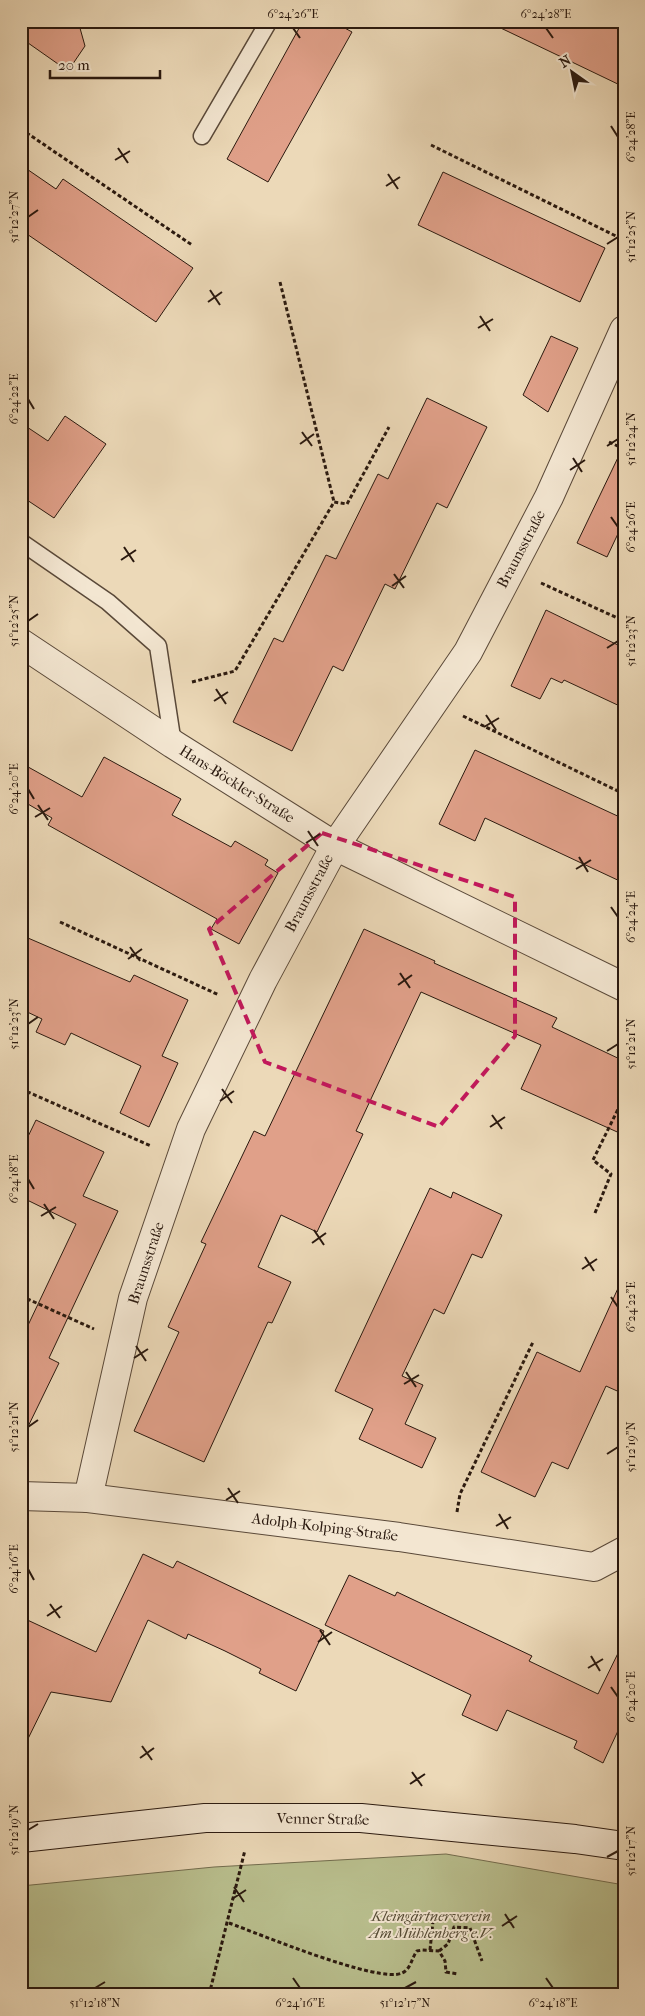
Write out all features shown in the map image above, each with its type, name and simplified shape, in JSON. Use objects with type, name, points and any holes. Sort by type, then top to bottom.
[{"type":"street","name":"Braunsstraße","points":[[88,1498],[133,1298],[191,1129],[249,1009],[335,846],[468,652],[549,497],[624,330]]},
{"type":"street","name":"Hans-Böckler-Straße","points":[[21,643],[173,744],[335,846],[624,987]]},
{"type":"street","name":"Adolph-Kolping-Straße","points":[[21,1496],[88,1498],[452,1545],[594,1567],[624,1552]]},
{"type":"street","name":"Venner Straße","points":[[21,1838],[205,1818],[361,1818],[575,1838],[624,1846]]},
{"type":"lane","points":[[202,136],[269,21]]},
{"type":"lane","points":[[21,542],[108,602],[158,646],[173,744]]},
{"type":"path","points":[[21,129],[192,245]]},
{"type":"path","points":[[431,145],[624,240]]},
{"type":"path","points":[[165,689],[235,671],[334,502],[280,282]]},
{"type":"path","points":[[334,502],[347,504],[389,427]]},
{"type":"path","points":[[511,569],[624,621]]},
{"type":"path","points":[[433,702],[624,794]]},
{"type":"path","points":[[60,922],[249,1009]]},
{"type":"path","points":[[21,1089],[180,1160]]},
{"type":"path","points":[[595,1213],[611,1174],[593,1160],[624,1097]]},
{"type":"path","points":[[21,1296],[123,1343]]},
{"type":"path","points":[[452,1545],[460,1494],[533,1342]]},
{"type":"path","points":[[209,1995],[254,1818]]},
{"type":"path","points":[[430,1950],[433,1921]]},
{"type":"path","points":[[229,1922],[325,1959],[391,1976],[403,1973],[411,1965],[416,1952],[439,1951],[448,1944],[454,1927],[470,1928],[482,1961]]},
{"type":"path","points":[[439,1951],[444,1961],[446,1972],[458,1974]]},
{"type":"highlighted area","points":[[322,833],[515,897],[515,1036],[439,1127],[265,1062],[209,929]]},
{"type":"green space","name":"Kleingärtnerverein Am Mühlenberg e.V.","points":[[446,1854],[624,1885],[624,1995],[21,1995],[21,1886],[214,1867]]},
{"type":"building","points":[[21,21],[78,21],[85,46],[68,71],[21,38]]},
{"type":"building","points":[[303,21],[332,21],[352,32],[268,182],[227,159]]},
{"type":"building","points":[[486,21],[624,21],[624,87],[574,63]]},
{"type":"building","points":[[21,165],[56,189],[63,179],[193,268],[156,322],[21,230]]},
{"type":"building","points":[[443,172],[605,248],[580,302],[418,225]]},
{"type":"building","points":[[551,336],[578,348],[548,412],[523,395]]},
{"type":"building","points":[[427,398],[487,427],[447,508],[437,503],[395,589],[385,584],[343,671],[333,666],[292,751],[233,722],[274,638],[283,642],[326,555],[336,559],[378,474],[388,479]]},
{"type":"building","points":[[65,416],[106,444],[54,518],[21,496],[21,423],[48,441]]},
{"type":"building","points":[[624,445],[624,521],[607,557],[577,543]]},
{"type":"building","points":[[546,610],[624,648],[624,708],[564,680],[562,683],[551,678],[540,699],[511,686]]},
{"type":"building","points":[[475,750],[624,819],[624,883],[485,818],[475,841],[439,824]]},
{"type":"building","points":[[104,757],[181,799],[172,815],[231,847],[235,841],[268,860],[265,865],[278,873],[239,944],[211,929],[217,919],[48,825],[52,818],[21,800],[21,763],[82,797]]},
{"type":"building","points":[[364,929],[435,961],[434,963],[557,1018],[552,1027],[624,1061],[624,1135],[521,1089],[541,1045],[421,992],[356,1131],[363,1134],[317,1232],[281,1215],[258,1267],[291,1282],[272,1323],[268,1322],[204,1462],[134,1431],[179,1332],[168,1327],[206,1244],[201,1242],[254,1131],[265,1136]]},
{"type":"building","points":[[21,935],[130,982],[134,975],[188,1000],[162,1056],[178,1063],[149,1127],[120,1113],[141,1066],[71,1033],[65,1045],[36,1032],[42,1019],[21,1009]]},
{"type":"building","points":[[36,1120],[104,1152],[83,1196],[118,1211],[49,1358],[59,1363],[21,1441],[21,1340],[76,1224],[21,1197],[21,1151]]},
{"type":"building","points":[[430,1188],[451,1198],[453,1192],[502,1215],[482,1258],[472,1254],[444,1314],[434,1309],[402,1376],[423,1385],[405,1424],[436,1438],[422,1468],[359,1439],[373,1409],[335,1391]]},
{"type":"building","points":[[624,1275],[624,1394],[606,1386],[568,1469],[552,1462],[535,1497],[481,1472],[537,1352],[580,1372]]},
{"type":"building","points":[[143,1554],[173,1568],[177,1561],[324,1631],[296,1691],[259,1673],[261,1669],[225,1651],[188,1634],[186,1639],[148,1620],[111,1702],[51,1692],[21,1753],[21,1617],[96,1652]]},
{"type":"building","points":[[349,1575],[395,1596],[397,1592],[532,1656],[529,1661],[598,1694],[624,1641],[624,1718],[603,1763],[574,1748],[577,1741],[507,1710],[497,1731],[462,1715],[471,1695],[325,1625]]}]
